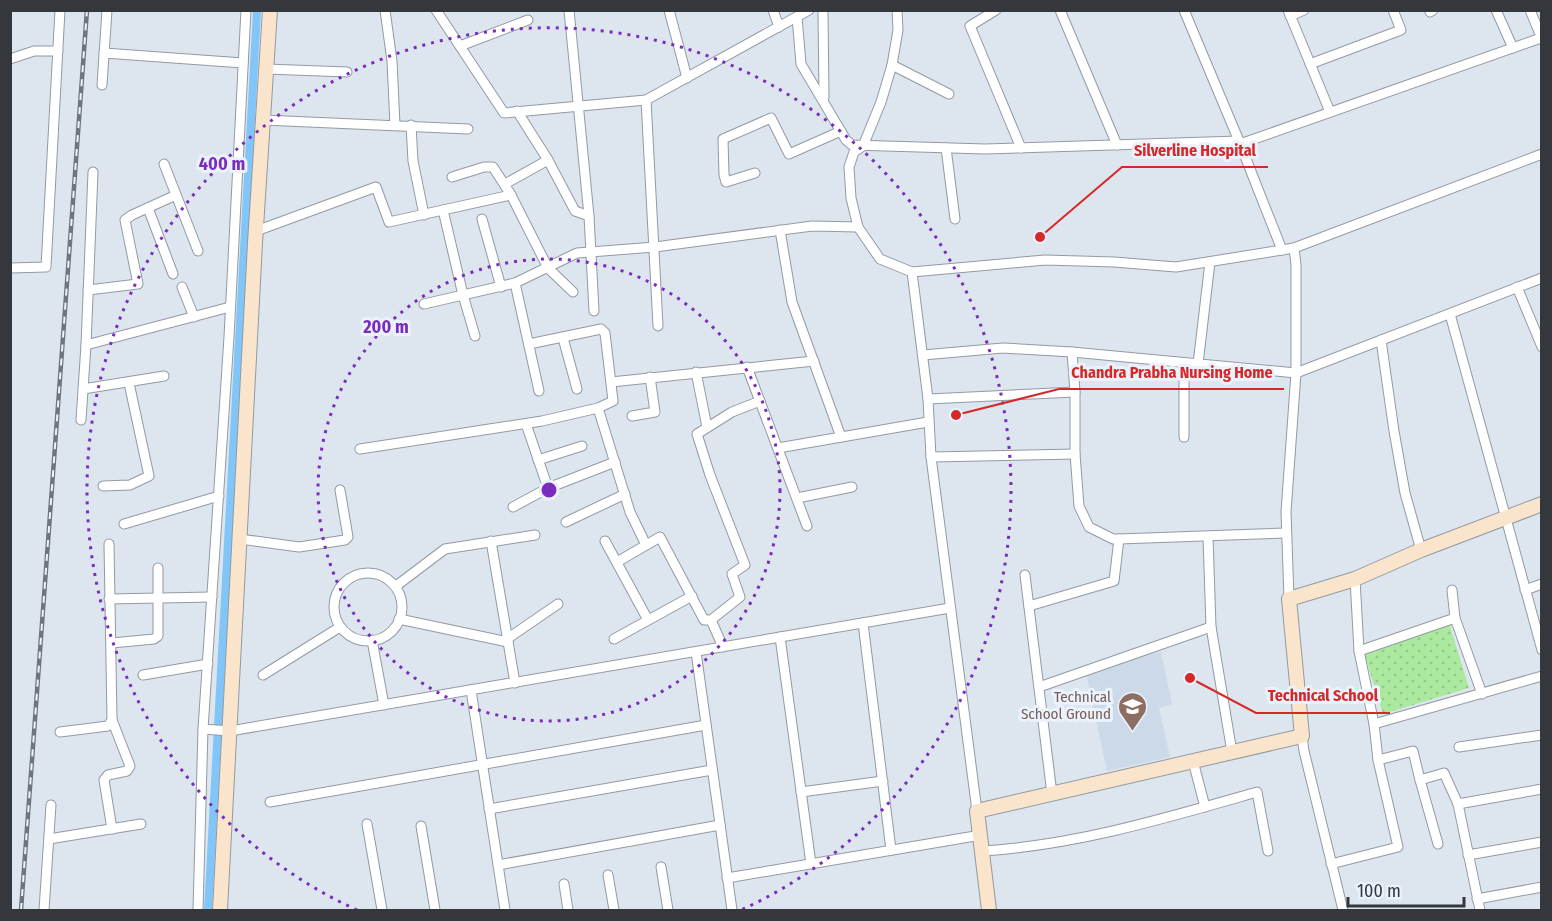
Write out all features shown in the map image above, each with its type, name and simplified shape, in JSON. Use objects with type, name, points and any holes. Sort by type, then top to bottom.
[{"type":"street","points":[[10,268],[46,267],[60,10]]},
{"type":"street","points":[[102,85],[107,10]]},
{"type":"street","points":[[198,910],[208,664],[246,10]]},
{"type":"street","points":[[220,910],[228,731],[270,10]]},
{"type":"street","points":[[385,10],[392,61],[394,126]]},
{"type":"street","points":[[436,10],[504,112],[646,100],[809,10]]},
{"type":"street","points":[[569,10],[589,216],[594,311]]},
{"type":"street","points":[[669,10],[687,78]]},
{"type":"street","points":[[773,10],[779,27]]},
{"type":"street","points":[[823,10],[824,101]]},
{"type":"street","points":[[897,10],[898,30],[892,65],[877,113],[862,146],[854,153],[849,167],[851,198],[858,227],[880,260],[912,272],[1045,260],[1176,267],[1294,248],[1542,154]]},
{"type":"street","points":[[996,10],[970,26],[1021,148]]},
{"type":"street","points":[[1060,10],[1117,145]]},
{"type":"street","points":[[1184,10],[1240,142],[1282,250]]},
{"type":"street","points":[[1304,10],[1289,13],[1330,112]]},
{"type":"street","points":[[1310,64],[1401,30],[1393,10]]},
{"type":"street","points":[[1496,10],[1513,48]]},
{"type":"street","points":[[798,17],[801,64],[849,143],[862,146],[1021,148],[1240,142],[1541,38],[1530,10]]},
{"type":"street","points":[[460,46],[528,20]]},
{"type":"street","points":[[10,59],[34,51],[58,51]]},
{"type":"street","points":[[104,52],[243,63]]},
{"type":"street","points":[[892,65],[949,94]]},
{"type":"street","points":[[266,69],[347,72]]},
{"type":"street","points":[[646,100],[658,326]]},
{"type":"street","points":[[517,111],[548,160],[575,210],[589,216]]},
{"type":"street","points":[[755,173],[726,182],[723,139],[771,118],[789,154],[841,131]]},
{"type":"street","points":[[263,120],[468,129]]},
{"type":"street","points":[[411,125],[413,161],[424,215]]},
{"type":"street","points":[[946,148],[956,219]]},
{"type":"street","points":[[505,184],[548,160]]},
{"type":"street","points":[[164,164],[198,251]]},
{"type":"street","points":[[452,177],[484,166],[493,167],[511,195],[548,268],[573,292]]},
{"type":"street","points":[[81,420],[93,172]]},
{"type":"street","points":[[256,231],[376,187],[389,222],[511,195]]},
{"type":"street","points":[[88,290],[138,284],[125,220],[176,195]]},
{"type":"street","points":[[148,208],[172,274]]},
{"type":"street","points":[[443,210],[475,336]]},
{"type":"street","points":[[482,219],[501,286]]},
{"type":"street","points":[[424,304],[515,284],[577,253],[655,247],[812,226],[858,227]]},
{"type":"street","points":[[780,231],[792,302],[841,437]]},
{"type":"street","points":[[1294,248],[1296,374],[1286,512],[1289,599],[1304,751],[1343,910]]},
{"type":"street","points":[[1198,364],[1210,262]]},
{"type":"street","points":[[912,272],[928,399],[931,457],[989,910]]},
{"type":"street","points":[[923,355],[1003,348],[1072,352],[1296,374],[1542,278]]},
{"type":"street","points":[[515,284],[539,391]]},
{"type":"street","points":[[182,287],[194,317]]},
{"type":"street","points":[[1517,287],[1542,346]]},
{"type":"street","points":[[86,346],[230,307]]},
{"type":"street","points":[[1450,314],[1542,650]]},
{"type":"street","points":[[360,449],[526,424],[598,408],[613,401],[602,329],[529,344]]},
{"type":"street","points":[[563,338],[577,389]]},
{"type":"street","points":[[1382,340],[1405,493],[1421,550]]},
{"type":"street","points":[[1072,352],[1079,506],[1089,527],[1119,539],[1286,533]]},
{"type":"street","points":[[611,381],[813,361]]},
{"type":"street","points":[[1184,363],[1184,436]]},
{"type":"street","points":[[747,367],[807,526]]},
{"type":"street","points":[[696,372],[707,427]]},
{"type":"street","points":[[83,389],[164,376]]},
{"type":"street","points":[[632,416],[655,412],[650,376]]},
{"type":"street","points":[[103,486],[130,485],[149,476],[129,383]]},
{"type":"street","points":[[928,399],[1075,392]]},
{"type":"street","points":[[617,562],[660,537],[704,620],[711,620],[740,597],[732,574],[745,565],[697,434],[732,411],[760,401]]},
{"type":"street","points":[[598,408],[630,512],[646,545]]},
{"type":"street","points":[[778,448],[928,422]]},
{"type":"street","points":[[526,424],[548,488]]},
{"type":"street","points":[[538,460],[582,446]]},
{"type":"street","points":[[931,457],[1075,454]]},
{"type":"street","points":[[513,507],[548,488],[615,462]]},
{"type":"street","points":[[797,498],[852,487]]},
{"type":"street","points":[[240,539],[299,547],[345,540],[348,537],[340,490]]},
{"type":"street","points":[[566,522],[624,494]]},
{"type":"street","points":[[124,524],[219,496]]},
{"type":"street","points":[[1289,599],[1355,579],[1421,550],[1542,504]]},
{"type":"street","points":[[396,586],[445,549],[535,535]]},
{"type":"street","points":[[1208,537],[1210,627],[1232,752]]},
{"type":"street","points":[[1029,606],[1114,581],[1119,539]]},
{"type":"street","points":[[490,541],[515,683]]},
{"type":"street","points":[[605,541],[648,620]]},
{"type":"street","points":[[109,544],[112,720],[130,766],[127,771],[108,775],[104,780],[112,828]]},
{"type":"street","points":[[112,643],[154,639],[158,636],[158,568]]},
{"type":"street","points":[[360,573],[373,573],[385,577],[396,586],[402,600],[402,612],[397,624],[388,634],[363,641],[352,637],[340,627],[335,617],[334,602],[340,588],[348,579],[360,573]]},
{"type":"street","points":[[1025,574],[1052,794]]},
{"type":"street","points":[[1331,864],[1398,847],[1378,760],[1374,724],[1359,651],[1355,579]]},
{"type":"street","points":[[1525,590],[1542,584]]},
{"type":"street","points":[[1452,590],[1455,618],[1482,694]]},
{"type":"street","points":[[614,639],[692,596]]},
{"type":"street","points":[[109,599],[212,597]]},
{"type":"street","points":[[399,619],[508,640],[558,604]]},
{"type":"street","points":[[206,730],[228,731],[950,608]]},
{"type":"street","points":[[1359,651],[1455,618]]},
{"type":"street","points":[[711,620],[723,647]]},
{"type":"street","points":[[863,623],[891,850]]},
{"type":"street","points":[[263,675],[340,627]]},
{"type":"street","points":[[1039,687],[1210,627]]},
{"type":"street","points":[[780,637],[811,864]]},
{"type":"street","points":[[372,640],[384,705]]},
{"type":"street","points":[[696,652],[732,910]]},
{"type":"street","points":[[143,675],[208,664]]},
{"type":"street","points":[[1374,724],[1542,676]]},
{"type":"street","points":[[471,690],[505,910]]},
{"type":"street","points":[[60,732],[108,726],[112,720]]},
{"type":"street","points":[[270,802],[706,725]]},
{"type":"street","points":[[1460,747],[1542,735]]},
{"type":"street","points":[[977,811],[1302,736]]},
{"type":"street","points":[[1378,760],[1413,751],[1438,844]]},
{"type":"street","points":[[1193,761],[1205,807]]},
{"type":"street","points":[[489,809],[712,770]]},
{"type":"street","points":[[1420,780],[1444,773],[1458,804],[1480,910]]},
{"type":"street","points":[[801,792],[883,781]]},
{"type":"street","points":[[1458,804],[1542,789]]},
{"type":"street","points":[[982,851],[1023,848],[1080,839],[1257,792],[1268,852]]},
{"type":"street","points":[[44,910],[51,805]]},
{"type":"street","points":[[49,839],[141,824]]},
{"type":"street","points":[[367,824],[382,910]]},
{"type":"street","points":[[498,864],[720,825]]},
{"type":"street","points":[[421,826],[435,910]]},
{"type":"street","points":[[727,878],[981,835]]},
{"type":"street","points":[[1468,855],[1542,842]]},
{"type":"street","points":[[661,867],[668,910]]},
{"type":"street","points":[[608,875],[614,910]]},
{"type":"street","points":[[564,884],[568,910]]},
{"type":"street","points":[[1477,899],[1542,887]]},
{"type":"shaded area","name":"Technical School Ground","points":[[1161,652],[1172,704],[1159,708],[1170,757],[1107,771],[1085,668]]},
{"type":"green space","points":[[1449,623],[1469,688],[1383,714],[1363,650]]},
{"type":"waterway","points":[[208,910],[257,10]]},
{"type":"railway","points":[[21,910],[87,10]]},
{"type":"place","name":"Silverline Hospital","points":[[1040,237]]},
{"type":"place","name":"Chandra Prabha Nursing Home","points":[[956,415]]},
{"type":"place","name":"Technical School","points":[[1190,678]]},
{"type":"place","name":"Technical School Ground","points":[[1132,732]]}]
